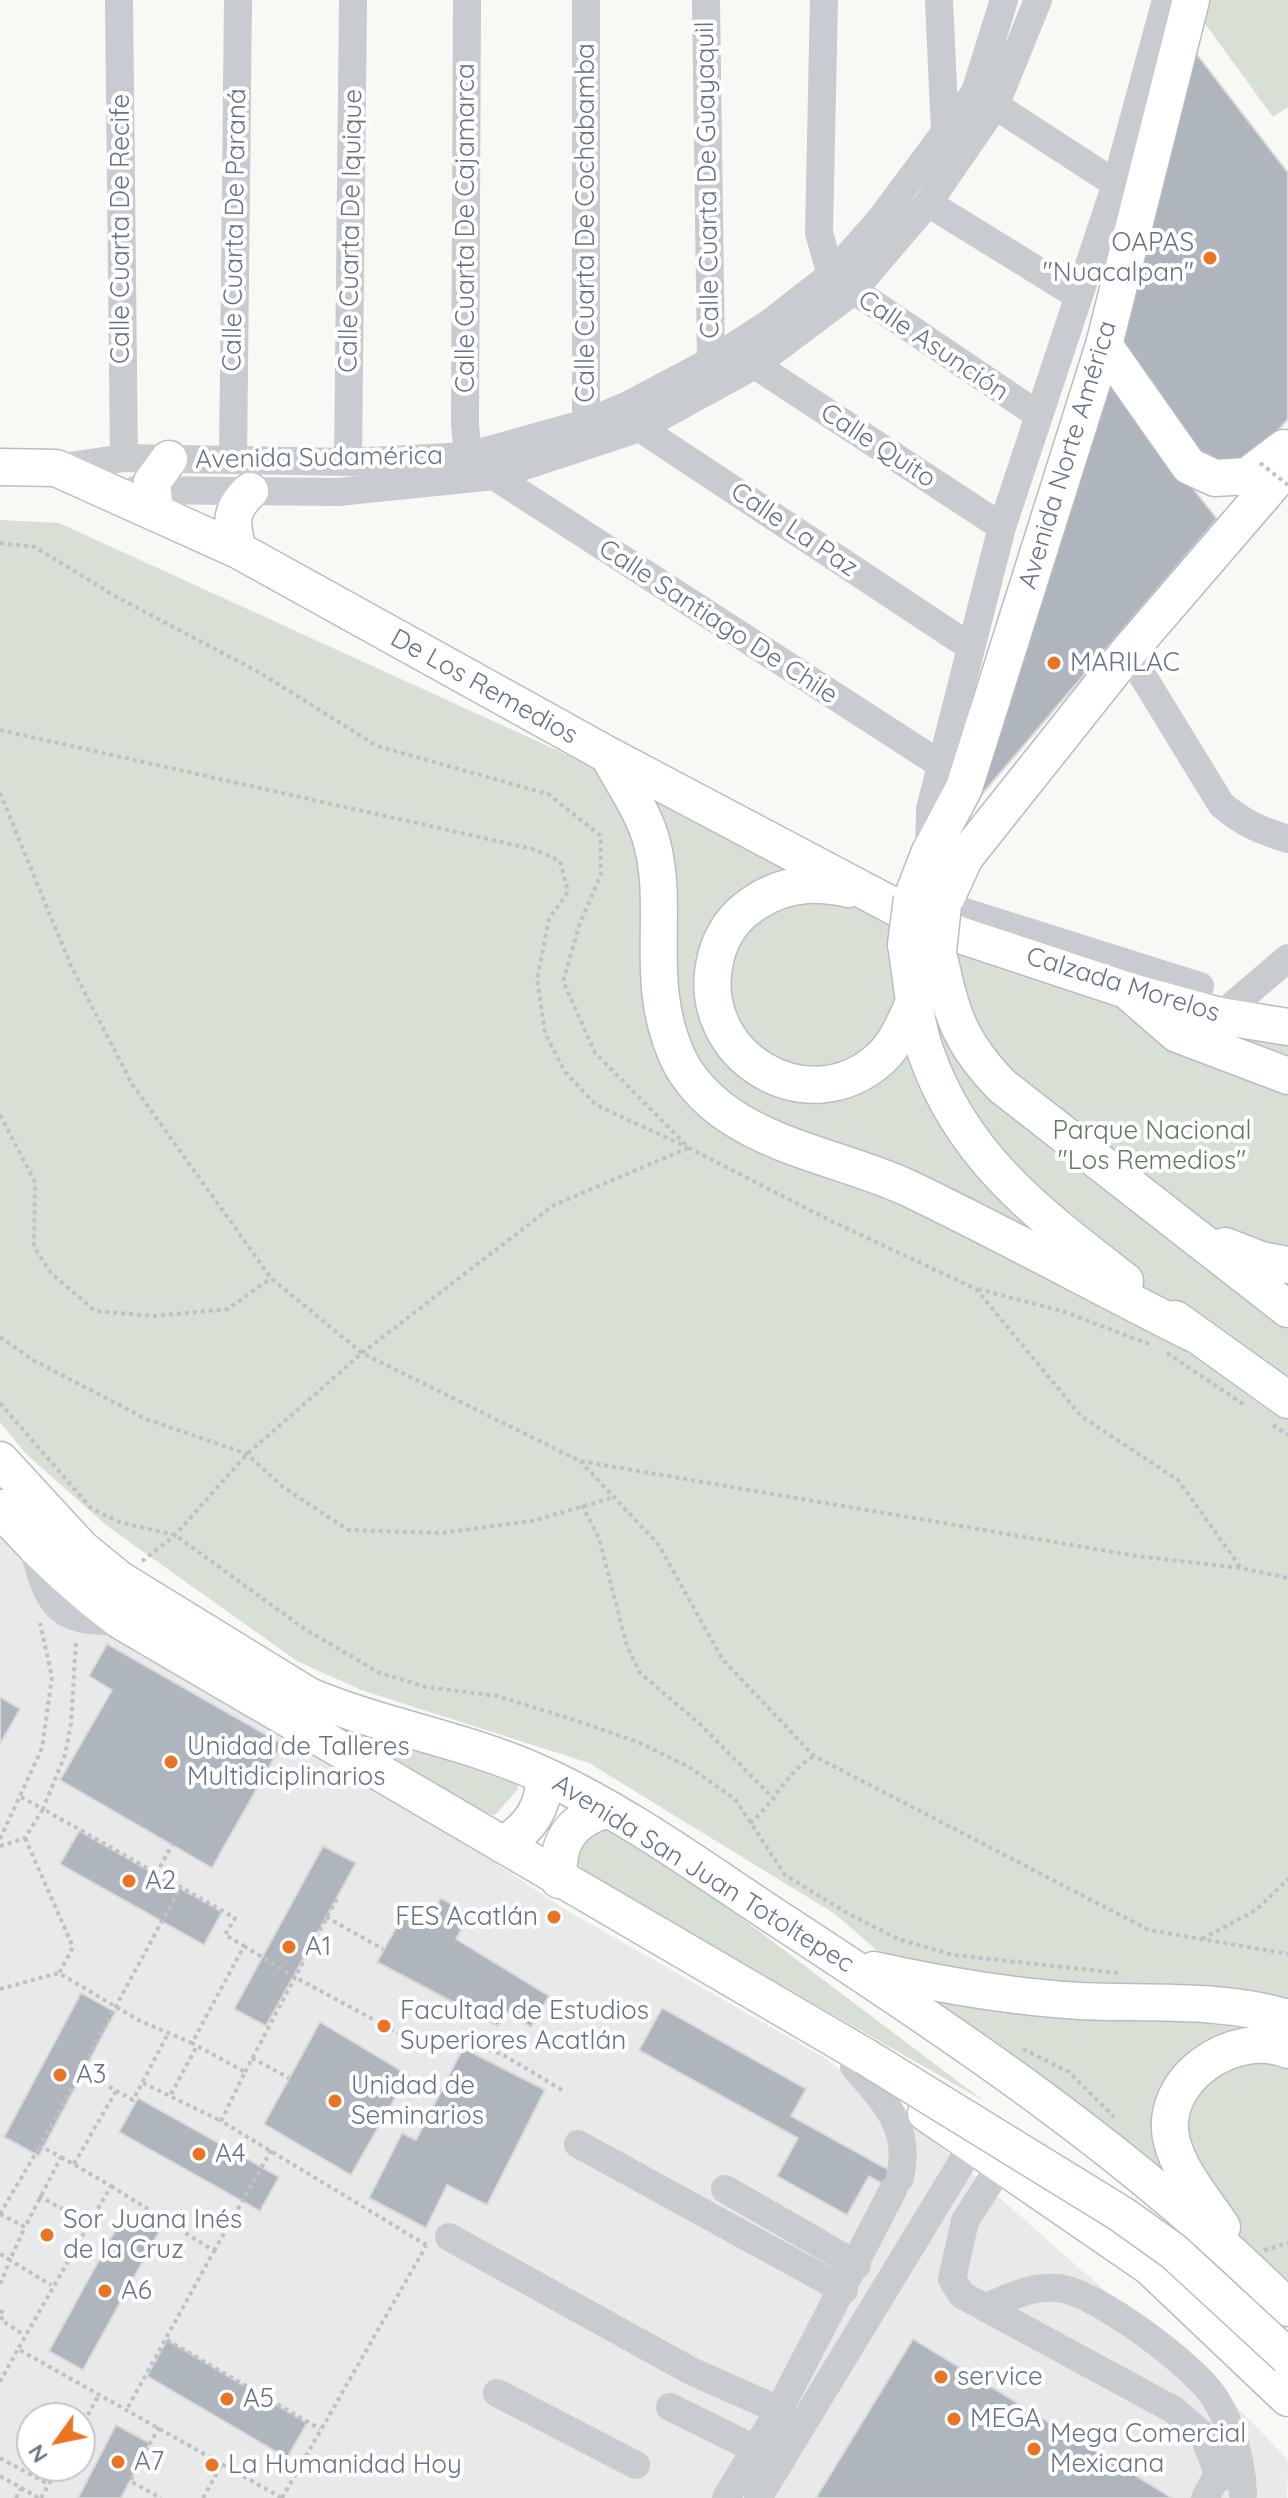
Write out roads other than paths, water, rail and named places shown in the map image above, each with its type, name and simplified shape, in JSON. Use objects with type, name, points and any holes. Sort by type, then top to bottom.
[{"type":"main road","name":"Avenida Norte América","points":[[932,927],[929,854],[964,788],[1104,345],[1191,0]]},
{"type":"main road","points":[[1104,345],[1189,466],[1215,478],[1247,476],[1279,458]]},
{"type":"main road","points":[[868,893],[829,885],[795,884],[763,895],[736,917],[718,946],[711,979],[715,1013],[731,1043],[755,1067],[786,1081],[820,1085],[853,1076],[881,1058],[901,1030],[915,1000],[932,927],[965,857],[1279,458]]},
{"type":"main road","points":[[153,501],[156,475],[169,459]]},
{"type":"main road","name":"De Los Remedios","points":[[0,467],[116,474],[153,501],[238,550],[608,755],[932,927]]},
{"type":"main road","points":[[238,550],[231,516],[236,505],[250,491]]},
{"type":"main road","points":[[608,755],[650,836],[656,869],[657,986],[663,1023],[678,1060],[701,1091],[729,1115],[776,1140],[906,1187],[1194,1334]]},
{"type":"main road","points":[[932,927],[958,1028],[976,1059],[1002,1086],[1288,1309]]},
{"type":"main road","name":"Calzada Morelos","points":[[932,927],[1129,991],[1220,1016],[1288,1027]]},
{"type":"main road","points":[[1129,991],[1177,1034],[1288,1076]]},
{"type":"main road","points":[[915,1000],[925,1051],[945,1097],[968,1136],[998,1175],[1030,1208],[1194,1334],[1275,1408]]},
{"type":"main road","points":[[1190,1231],[1261,1260],[1288,1265]]},
{"type":"main road","name":"Avenida San Juan Totoltepec","points":[[0,1460],[81,1548],[119,1579],[309,1696],[342,1710],[465,1744],[545,1776],[606,1810],[919,2009],[1178,2205],[1288,2308]]},
{"type":"main road","points":[[0,1508],[33,1547],[76,1588],[121,1621],[807,2023],[1150,2267],[1288,2398]]},
{"type":"main road","points":[[503,1845],[522,1834],[535,1817],[543,1798],[545,1776]]},
{"type":"main road","points":[[559,1880],[557,1861],[567,1835],[588,1815],[606,1810]]},
{"type":"main road","points":[[849,1964],[1009,1996],[1231,2006],[1288,2018]]},
{"type":"main road","points":[[849,1964],[908,2024],[1166,2218],[1179,2245],[1174,2260],[1164,2266],[1150,2267]]},
{"type":"main road","points":[[1254,2275],[1185,2172],[1172,2141],[1171,2111],[1194,2074],[1224,2051],[1274,2044],[1288,2050]]},
{"type":"main road","points":[[860,2062],[1134,2224],[1173,2251],[1288,2357]]},
{"type":"street","name":"Calle Cuarta De Recife","points":[[116,474],[119,0]]},
{"type":"street","name":"Calle Cuarta De Paraná","points":[[233,460],[238,0]]},
{"type":"street","name":"Calle Cuarta De Iquique","points":[[348,462],[353,0]]},
{"type":"street","name":"Calle Cuarta De Cajamarca","points":[[467,0],[465,424],[468,456]]},
{"type":"street","name":"Calle Cuarta De Cochabamba","points":[[586,0],[591,434]]},
{"type":"street","name":"Calle Cuarta De Guayaquil","points":[[706,0],[711,361]]},
{"type":"street","points":[[824,0],[819,233],[842,284]]},
{"type":"street","points":[[939,0],[956,141]]},
{"type":"street","name":"Avenida Sudamérica","points":[[985,99],[1004,0]]},
{"type":"street","name":"Avenida Sudamérica","points":[[633,417],[771,322],[842,284],[879,221],[956,141],[985,99],[1038,0]]},
{"type":"street","name":"Avenida Norte América","points":[[929,854],[930,809],[943,766],[969,646],[1002,527],[1037,414],[1116,184],[1166,0]]},
{"type":"street","points":[[985,99],[1116,184]]},
{"type":"street","name":"Avenida Sudamérica","points":[[153,501],[250,491],[338,492],[494,476],[755,365],[928,203],[956,141]]},
{"type":"street","points":[[928,203],[1077,295]]},
{"type":"street","name":"Calle Asunción","points":[[842,284],[1037,414]]},
{"type":"street","name":"Calle Quito","points":[[755,365],[1002,527]]},
{"type":"street","name":"Calle La Paz","points":[[633,417],[969,646]]},
{"type":"street","name":"Avenida Sudamérica","points":[[116,474],[169,459],[348,462],[468,456],[591,434]]},
{"type":"street","name":"Calle Santiago De Chile","points":[[494,476],[943,766]]},
{"type":"street","points":[[1128,652],[1221,804],[1256,829],[1288,839]]},
{"type":"street","points":[[932,927],[1200,986]]},
{"type":"street","points":[[1220,1016],[1288,958]]},
{"type":"street","points":[[33,1547],[47,1590],[56,1605],[85,1622],[121,1621]]},
{"type":"street","points":[[726,2498],[779,2410],[897,2183],[905,2154],[899,2131],[860,2062]]},
{"type":"street","points":[[578,2144],[850,2277]]},
{"type":"street","points":[[988,2154],[965,2221],[952,2279],[962,2295],[1174,2410],[1204,2436],[1227,2487]]},
{"type":"street","points":[[758,2498],[988,2154]]},
{"type":"street","points":[[725,2189],[850,2277]]},
{"type":"street","points":[[437,2242],[545,2294],[691,2371],[779,2410]]},
{"type":"street","points":[[987,2307],[1022,2292],[1058,2288],[1094,2299],[1184,2364],[1215,2397],[1234,2434],[1227,2487]]},
{"type":"street","points":[[497,2393],[636,2465]]},
{"type":"street","points":[[670,2407],[755,2449]]},
{"type":"place","name":"OAPAS \"Nuacalpan\"","points":[[1210,258]]},
{"type":"place","name":"MARILAC","points":[[1054,663]]},
{"type":"place","name":"Unidad de Talleres Multidiciplinarios","points":[[171,1762]]},
{"type":"place","name":"A2","points":[[129,1881]]},
{"type":"place","name":"FES Acatlán","points":[[554,1917]]},
{"type":"place","name":"A1","points":[[289,1947]]},
{"type":"place","name":"Facultad de Estudios Superiores Acatlán","points":[[384,2026]]},
{"type":"place","name":"A3","points":[[60,2075]]},
{"type":"place","name":"Unidad de Seminarios","points":[[335,2101]]},
{"type":"place","name":"A4","points":[[199,2154]]},
{"type":"place","name":"Sor Juana Inés de la Cruz","points":[[47,2235]]},
{"type":"place","name":"A6","points":[[105,2291]]},
{"type":"place","name":"service","points":[[941,2377]]},
{"type":"place","name":"A5","points":[[227,2399]]},
{"type":"place","name":"MEGA","points":[[954,2419]]},
{"type":"place","name":"Mega Comercial Mexicana","points":[[1034,2449]]},
{"type":"place","name":"A7","points":[[118,2462]]},
{"type":"place","name":"La Humanidad Hoy","points":[[212,2465]]},
{"type":"park label","name":"Parque Nacional \"Los Remedios\"","points":[[1152,1146]]}]
